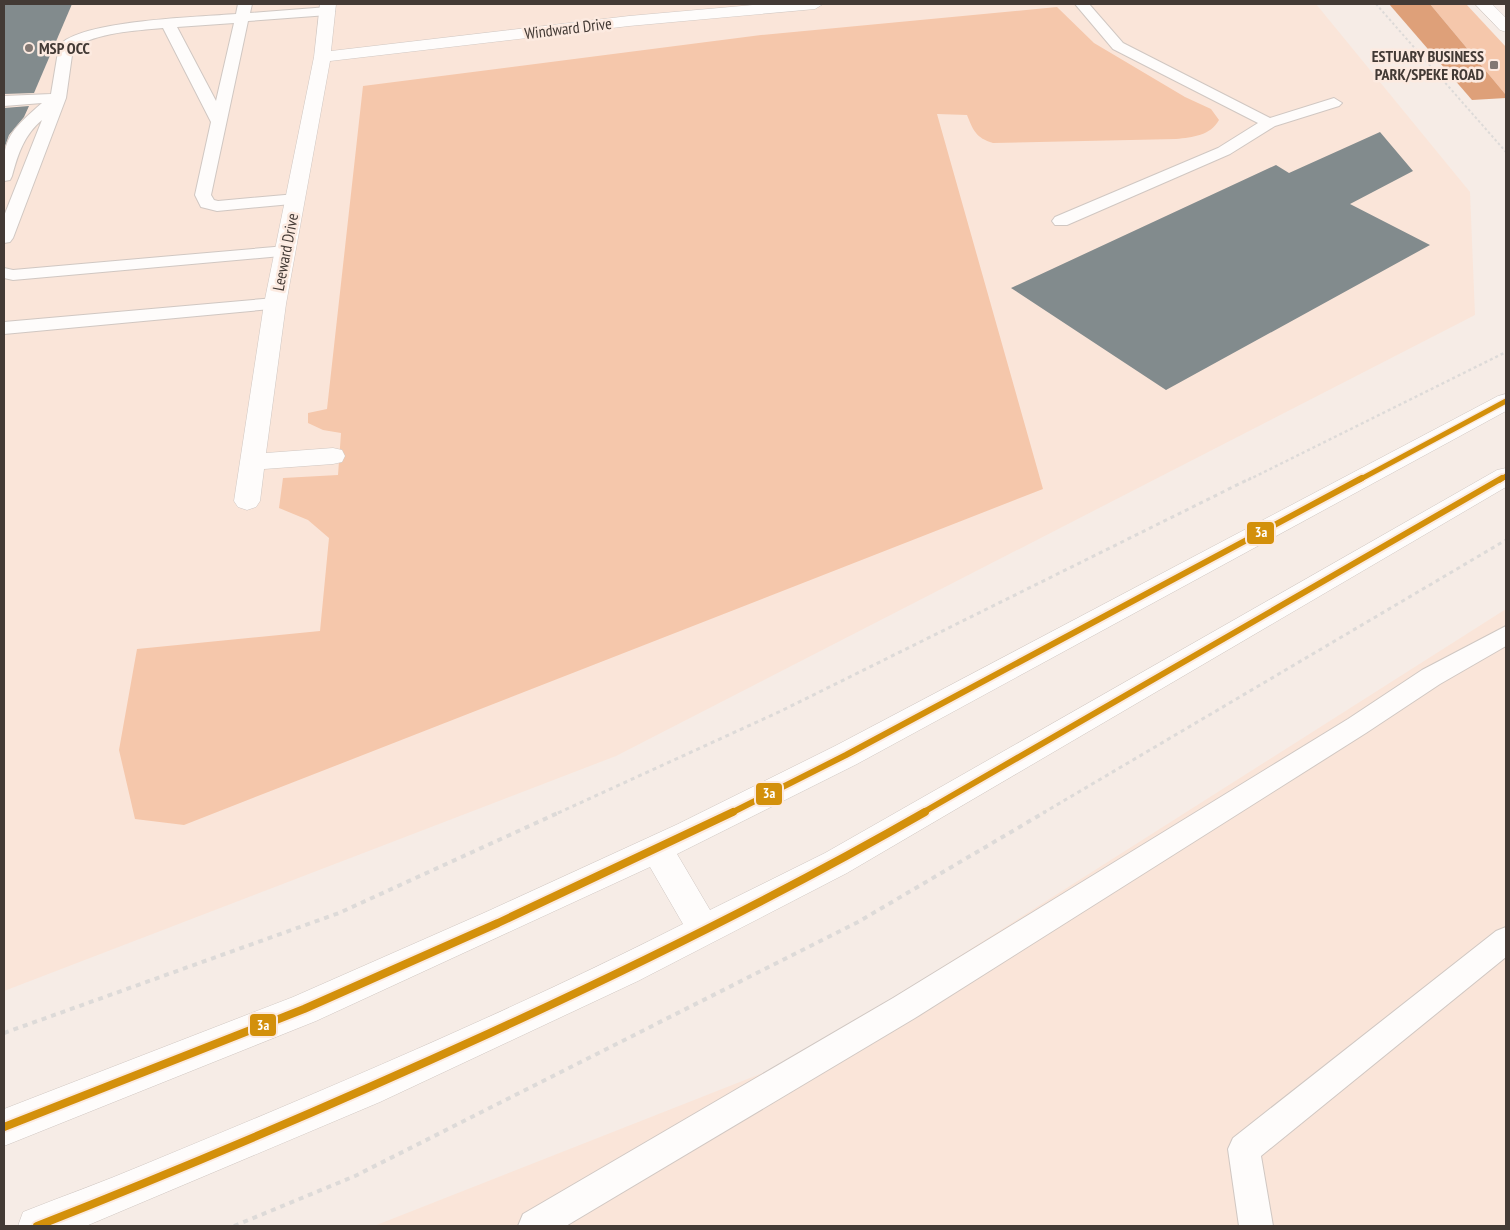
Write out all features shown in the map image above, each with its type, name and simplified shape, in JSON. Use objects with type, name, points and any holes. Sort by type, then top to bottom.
[{"type":"main road","name":"Windward Drive","points":[[322,57],[628,21],[815,4]]},
{"type":"main road","points":[[1483,4],[1506,27]]},
{"type":"main road","name":"Leeward Drive","points":[[246,501],[276,304],[322,57],[328,7]]},
{"type":"main road","points":[[4,1126],[304,1009],[498,923],[657,849],[846,755],[1506,401]]},
{"type":"main road","points":[[252,462],[333,456]]},
{"type":"main road","points":[[37,1226],[144,1184],[367,1089],[626,970],[836,863],[1506,476]]},
{"type":"main road","points":[[657,849],[704,930]]},
{"type":"lane","points":[[1082,4],[1118,46],[1268,123]]},
{"type":"lane","points":[[186,22],[193,6]]},
{"type":"lane","points":[[4,238],[58,98],[66,46],[79,38],[104,31],[186,22],[243,11],[328,7]]},
{"type":"lane","points":[[243,11],[203,195],[207,203],[217,206],[296,199]]},
{"type":"lane","points":[[168,24],[219,122]]},
{"type":"lane","points":[[4,102],[58,98]]},
{"type":"lane","points":[[4,176],[12,148],[25,126],[58,98]]},
{"type":"lane","points":[[1061,221],[1224,151],[1268,123],[1334,103]]},
{"type":"lane","points":[[4,273],[12,275],[286,251]]},
{"type":"lane","points":[[4,328],[276,304]]},
{"type":"lane","points":[[535,1226],[913,1003],[1357,726],[1431,677],[1506,635]]},
{"type":"lane","points":[[1256,1226],[1244,1149],[1506,940]]},
{"type":"path","points":[[1376,4],[1506,152]]},
{"type":"path","points":[[4,1033],[348,909],[781,711],[1506,352]]},
{"type":"path","points":[[234,1226],[355,1176],[858,922],[1506,540]]},
{"type":"shaded area","points":[[4,4],[1316,4],[1470,192],[1475,315],[616,756],[4,991]]},
{"type":"shaded area","points":[[1389,4],[1430,4],[1506,95],[1506,98],[1472,100]]},
{"type":"shaded area","points":[[1430,4],[1466,4],[1506,47],[1506,95]]},
{"type":"shaded area","points":[[1057,7],[1094,43],[1185,97],[1211,109],[1219,120],[1206,133],[1176,139],[993,143],[983,139],[976,133],[967,115],[937,114],[1043,489],[184,825],[135,819],[119,750],[137,649],[320,631],[329,538],[308,520],[279,508],[283,478],[338,475],[341,433],[323,430],[308,423],[308,413],[327,409],[363,86],[761,35]]},
{"type":"shaded area","points":[[1506,609],[1506,1226],[374,1226],[796,1060]]},
{"type":"building","name":"MSP OCC","points":[[4,4],[72,4],[34,93],[4,94]]},
{"type":"building","points":[[29,106],[24,117],[9,135],[4,149],[4,108]]},
{"type":"building","points":[[1380,132],[1413,171],[1350,204],[1430,245],[1166,390],[1011,288],[1276,165],[1289,173]]},
{"type":"transit line","name":"3a","points":[[4,1127],[304,1009],[498,923],[689,834],[846,755],[1506,401]]},
{"type":"transit line","name":"3a","points":[[37,1226],[144,1184],[367,1089],[626,970],[836,863],[1506,476]]},
{"type":"place","name":"MSP OCC","points":[[29,48]]},
{"type":"place","name":"ESTUARY BUSINESS PARK/SPEKE ROAD","points":[[1494,65]]}]
